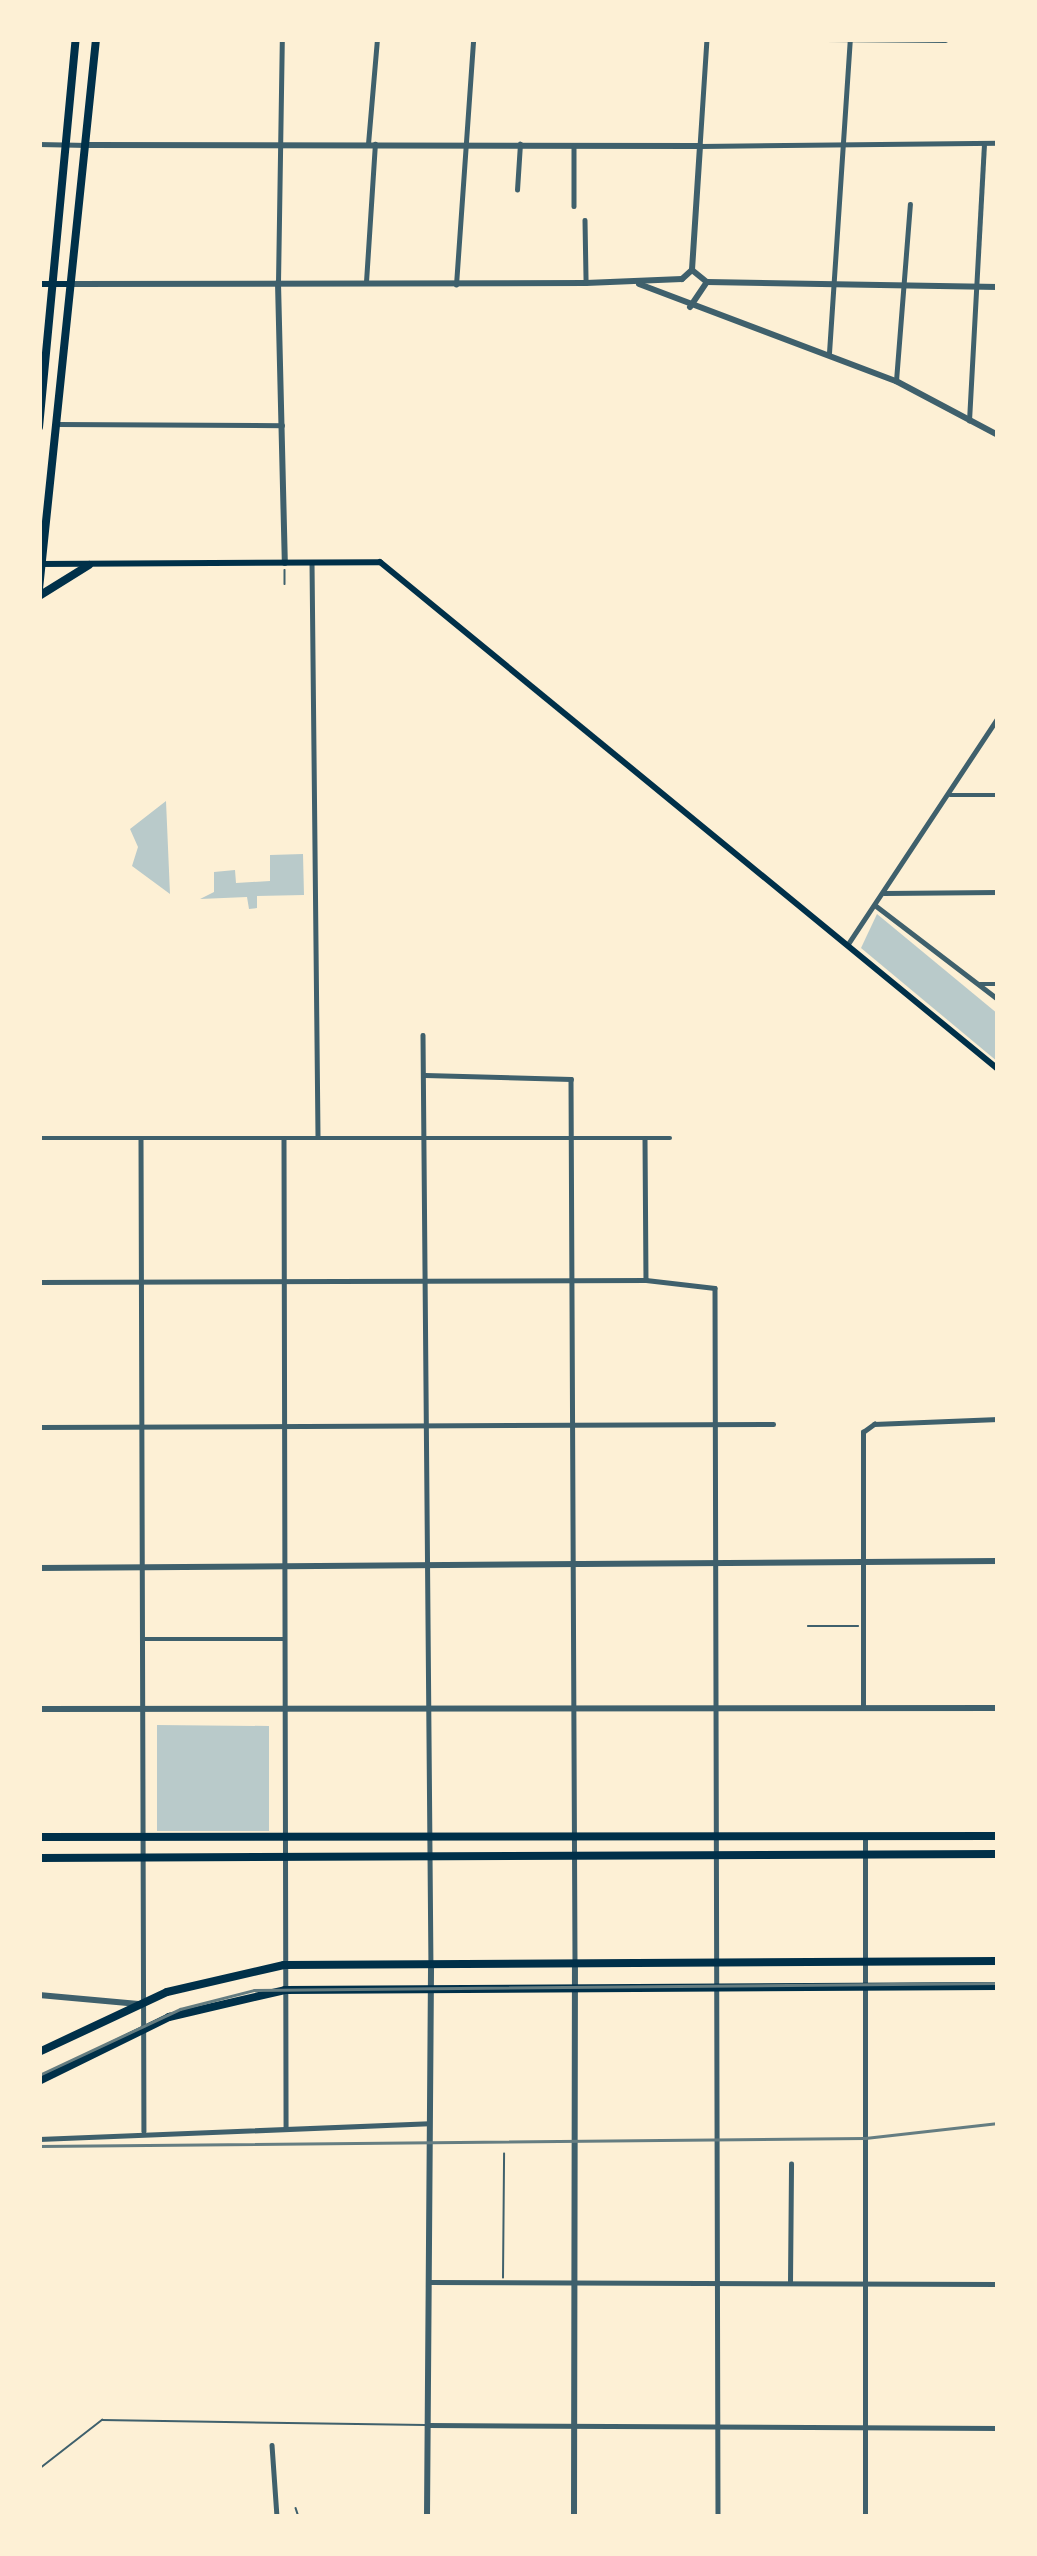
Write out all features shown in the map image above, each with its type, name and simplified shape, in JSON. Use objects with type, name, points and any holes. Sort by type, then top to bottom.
[{"type":"main road","points":[[39,427],[76,39]]},
{"type":"main road","points":[[39,592],[96,39]]},
{"type":"main road","points":[[39,284],[72,284]]},
{"type":"main road","points":[[41,564],[311,562],[388,567],[998,1069]]},
{"type":"main road","points":[[39,592],[89,565]]},
{"type":"main road","points":[[39,1837],[998,1836]]},
{"type":"main road","points":[[39,1858],[998,1854]]},
{"type":"main road","points":[[39,2052],[139,2004],[205,1979],[284,1965],[998,1961]]},
{"type":"main road","points":[[39,2081],[140,2030],[216,2002],[285,1990],[998,1986]]},
{"type":"street","points":[[282,39],[277,145],[285,562]]},
{"type":"street","points":[[366,282],[377,39]]},
{"type":"street","points":[[456,285],[473,39]]},
{"type":"street","points":[[72,284],[456,285],[682,279],[692,270],[707,39]]},
{"type":"street","points":[[826,39],[945,40]]},
{"type":"street","points":[[829,353],[850,39]]},
{"type":"street","points":[[969,421],[984,143]]},
{"type":"street","points":[[39,144],[998,143]]},
{"type":"street","points":[[518,190],[520,144]]},
{"type":"street","points":[[574,145],[574,206]]},
{"type":"street","points":[[896,381],[910,205]]},
{"type":"street","points":[[585,220],[586,283]]},
{"type":"street","points":[[692,270],[707,282],[998,287]]},
{"type":"street","points":[[630,281],[690,307],[829,353],[998,432]]},
{"type":"street","points":[[690,307],[707,282]]},
{"type":"street","points":[[58,424],[282,425]]},
{"type":"street","points":[[311,562],[318,1137]]},
{"type":"street","points":[[848,944],[998,717]]},
{"type":"street","points":[[949,794],[998,795]]},
{"type":"street","points":[[884,893],[998,892]]},
{"type":"street","points":[[875,905],[998,999]]},
{"type":"street","points":[[980,984],[998,984]]},
{"type":"street","points":[[423,1035],[431,1961],[427,2517]]},
{"type":"street","points":[[425,1075],[571,1079],[574,2517]]},
{"type":"street","points":[[39,1138],[670,1138]]},
{"type":"street","points":[[284,1138],[286,2127]]},
{"type":"street","points":[[645,1138],[646,1280]]},
{"type":"street","points":[[141,1139],[139,2004],[144,2131]]},
{"type":"street","points":[[39,1282],[646,1280],[715,1288],[718,2517]]},
{"type":"street","points":[[998,1297],[998,1311]]},
{"type":"street","points":[[863,1708],[863,1432],[874,1424],[998,1419]]},
{"type":"street","points":[[39,1427],[773,1424]]},
{"type":"street","points":[[39,1568],[998,1561]]},
{"type":"street","points":[[142,1639],[283,1639]]},
{"type":"street","points":[[39,1709],[998,1708]]},
{"type":"street","points":[[865,1836],[865,2517]]},
{"type":"street","points":[[39,1995],[139,2004]]},
{"type":"street","points":[[39,2139],[144,2131],[430,2123]]},
{"type":"street","points":[[790,2283],[791,2164]]},
{"type":"street","points":[[428,2282],[998,2284]]},
{"type":"street","points":[[428,2425],[998,2428]]},
{"type":"street","points":[[272,2445],[277,2517]]},
{"type":"lane","points":[[285,562],[285,584]]},
{"type":"lane","points":[[808,1626],[862,1626]]},
{"type":"lane","points":[[503,2282],[504,2154]]},
{"type":"lane","points":[[39,2469],[102,2420],[428,2425]]},
{"type":"lane","points":[[296,2508],[299,2517]]},
{"type":"shaded area","points":[[166,801],[170,894],[132,866],[138,847],[130,829]]},
{"type":"shaded area","points":[[303,854],[304,895],[257,896],[257,908],[249,909],[247,897],[200,899],[214,892],[214,872],[235,870],[236,883],[270,881],[270,855]]},
{"type":"shaded area","points":[[877,914],[998,1014],[998,1062],[861,948]]},
{"type":"shaded area","points":[[157,1725],[269,1726],[269,1831],[157,1831]]},
{"type":"railway","points":[[39,2075],[180,2009],[254,1990],[998,1983]]},
{"type":"railway","points":[[39,2146],[865,2138],[998,2123]]}]
